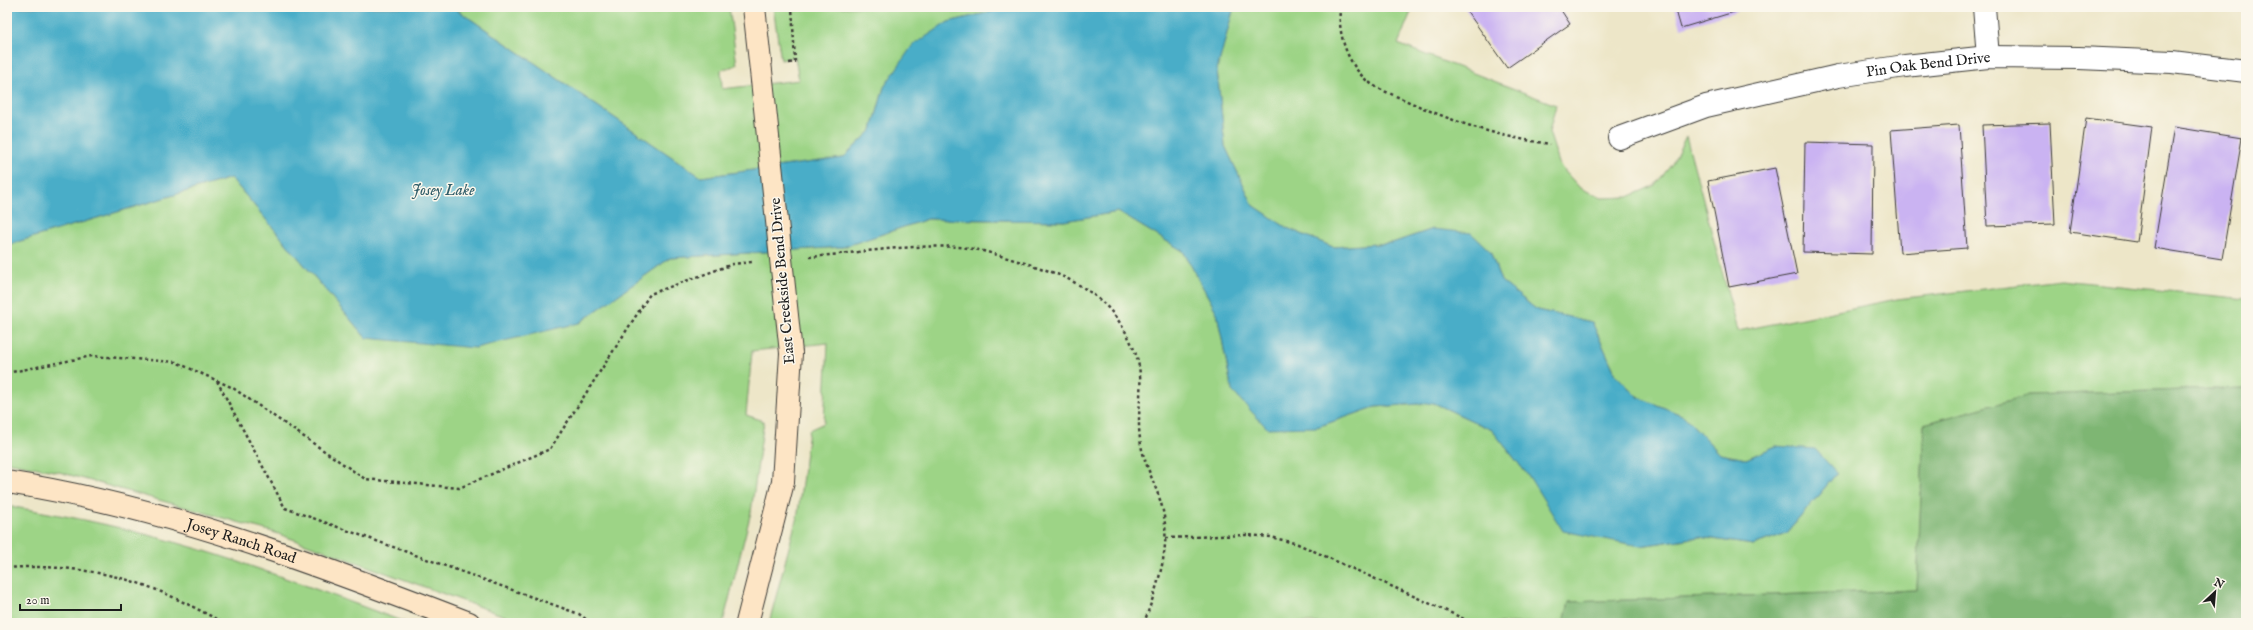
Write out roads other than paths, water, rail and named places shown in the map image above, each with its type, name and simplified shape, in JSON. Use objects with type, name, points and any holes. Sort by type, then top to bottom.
[{"type":"street","name":"East Creekside Bend Drive","points":[[748,623],[783,482],[791,353],[754,7]]},
{"type":"street","points":[[1984,7],[1988,57]]},
{"type":"street","name":"Pin Oak Bend Drive","points":[[1619,138],[1706,106],[1838,76],[1988,57],[2079,58],[2172,62],[2246,71]]},
{"type":"street","name":"Josey Ranch Road","points":[[7,482],[59,490],[179,521],[308,562],[470,623]]},
{"type":"water","name":"Josey Lake","points":[[7,7],[453,7],[701,177],[843,158],[872,130],[884,87],[912,46],[948,22],[1011,7],[1234,7],[1217,70],[1225,146],[1253,205],[1287,228],[1333,247],[1392,243],[1433,229],[1471,233],[1490,251],[1501,281],[1537,310],[1592,322],[1616,375],[1638,397],[1684,416],[1720,454],[1746,459],[1776,446],[1815,449],[1837,473],[1787,533],[1753,545],[1699,537],[1640,546],[1563,531],[1530,478],[1492,430],[1434,403],[1375,407],[1317,427],[1267,428],[1232,391],[1217,313],[1183,251],[1118,212],[1064,221],[928,219],[843,247],[670,258],[579,323],[475,348],[366,338],[231,178],[7,245]]}]
